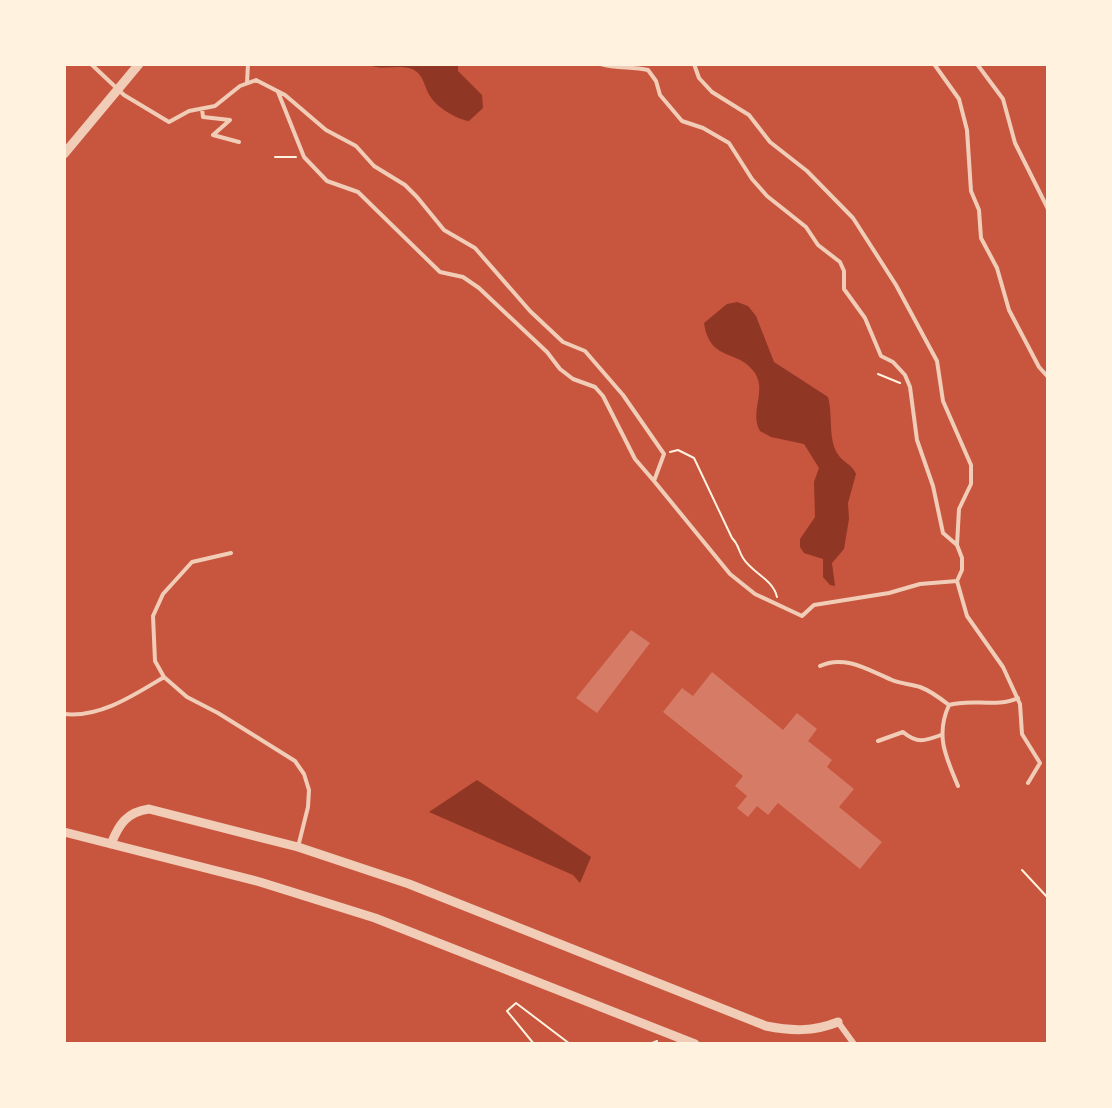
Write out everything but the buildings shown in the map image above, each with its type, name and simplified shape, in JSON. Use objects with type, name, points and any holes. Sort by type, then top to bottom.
[{"type":"street","points":[[64,154],[139,64]]},
{"type":"street","points":[[111,844],[125,818],[136,811],[149,809],[298,847],[409,884],[766,1026],[791,1031],[817,1028],[838,1022],[854,1044]]},
{"type":"street","points":[[64,832],[260,882],[375,918],[695,1044]]},
{"type":"lane","points":[[91,64],[124,95],[168,122],[189,111],[215,106],[240,86],[256,80],[277,91],[326,130],[356,146],[374,166],[405,185],[444,230],[475,248],[530,311],[563,342],[585,351],[624,395],[664,454],[654,482]]},
{"type":"lane","points":[[247,83],[248,64]]},
{"type":"lane","points":[[601,64],[617,69],[637,67],[648,70],[656,81],[660,95],[682,121],[702,128],[729,143],[752,179],[767,196],[806,227],[818,245],[840,262],[844,271],[844,289],[865,318],[881,356],[893,362],[905,375],[910,387],[917,440],[933,486],[943,533],[957,545]]},
{"type":"lane","points":[[694,64],[699,78],[712,92],[749,115],[770,142],[807,171],[853,218],[896,285],[937,361],[945,408],[971,465],[971,484],[959,509],[957,545],[962,558],[962,570],[957,581],[967,616],[1003,667],[1018,698],[1022,734],[1040,763]]},
{"type":"lane","points":[[934,64],[960,99],[967,130],[971,191],[979,210],[981,238],[997,268],[1009,310],[1039,367],[1047,376]]},
{"type":"lane","points":[[977,64],[1003,99],[1015,143],[1047,209]]},
{"type":"lane","points":[[277,91],[304,158],[327,181],[358,192],[440,272],[463,277],[479,288],[573,380],[595,387],[603,396],[635,459],[730,574],[755,594],[802,616],[814,605],[889,593],[920,584],[957,581]]},
{"type":"lane","points":[[202,109],[203,117],[230,120],[213,135],[239,142]]},
{"type":"lane","points":[[231,553],[192,562],[157,603],[153,616],[155,661],[164,677],[187,697],[218,712],[295,761],[304,774],[309,790],[308,807],[298,847]]},
{"type":"lane","points":[[820,666],[830,662],[847,662],[882,674],[892,680],[921,688],[949,705],[962,701],[1007,703],[1018,698]]},
{"type":"lane","points":[[64,714],[93,713],[132,697],[164,677]]},
{"type":"lane","points":[[949,705],[942,721],[941,735],[958,786]]},
{"type":"lane","points":[[878,741],[903,732],[912,740],[921,742],[941,735]]},
{"type":"lane","points":[[1028,783],[1040,763],[1047,760]]},
{"type":"path","points":[[275,157],[304,158]]},
{"type":"path","points":[[878,374],[910,387]]},
{"type":"path","points":[[664,454],[678,450],[694,458],[732,538],[740,545],[742,557],[775,589],[780,606]]},
{"type":"path","points":[[1022,870],[1047,898]]},
{"type":"path","points":[[534,1044],[507,1011],[516,1003],[570,1044]]},
{"type":"shaded area","points":[[369,65],[458,65],[458,71],[482,95],[483,108],[469,121],[459,118],[433,100],[416,71],[401,67]]},
{"type":"shaded area","points":[[737,302],[748,306],[756,316],[774,362],[828,397],[834,447],[839,456],[856,474],[848,503],[849,519],[844,549],[832,563],[835,586],[830,585],[823,577],[823,559],[804,553],[800,547],[800,539],[815,517],[814,482],[819,468],[804,444],[771,437],[760,431],[756,417],[759,387],[755,373],[741,360],[718,350],[707,336],[704,323],[727,304]]},
{"type":"shaded area","points":[[477,780],[591,857],[580,883],[573,875],[429,812]]}]
